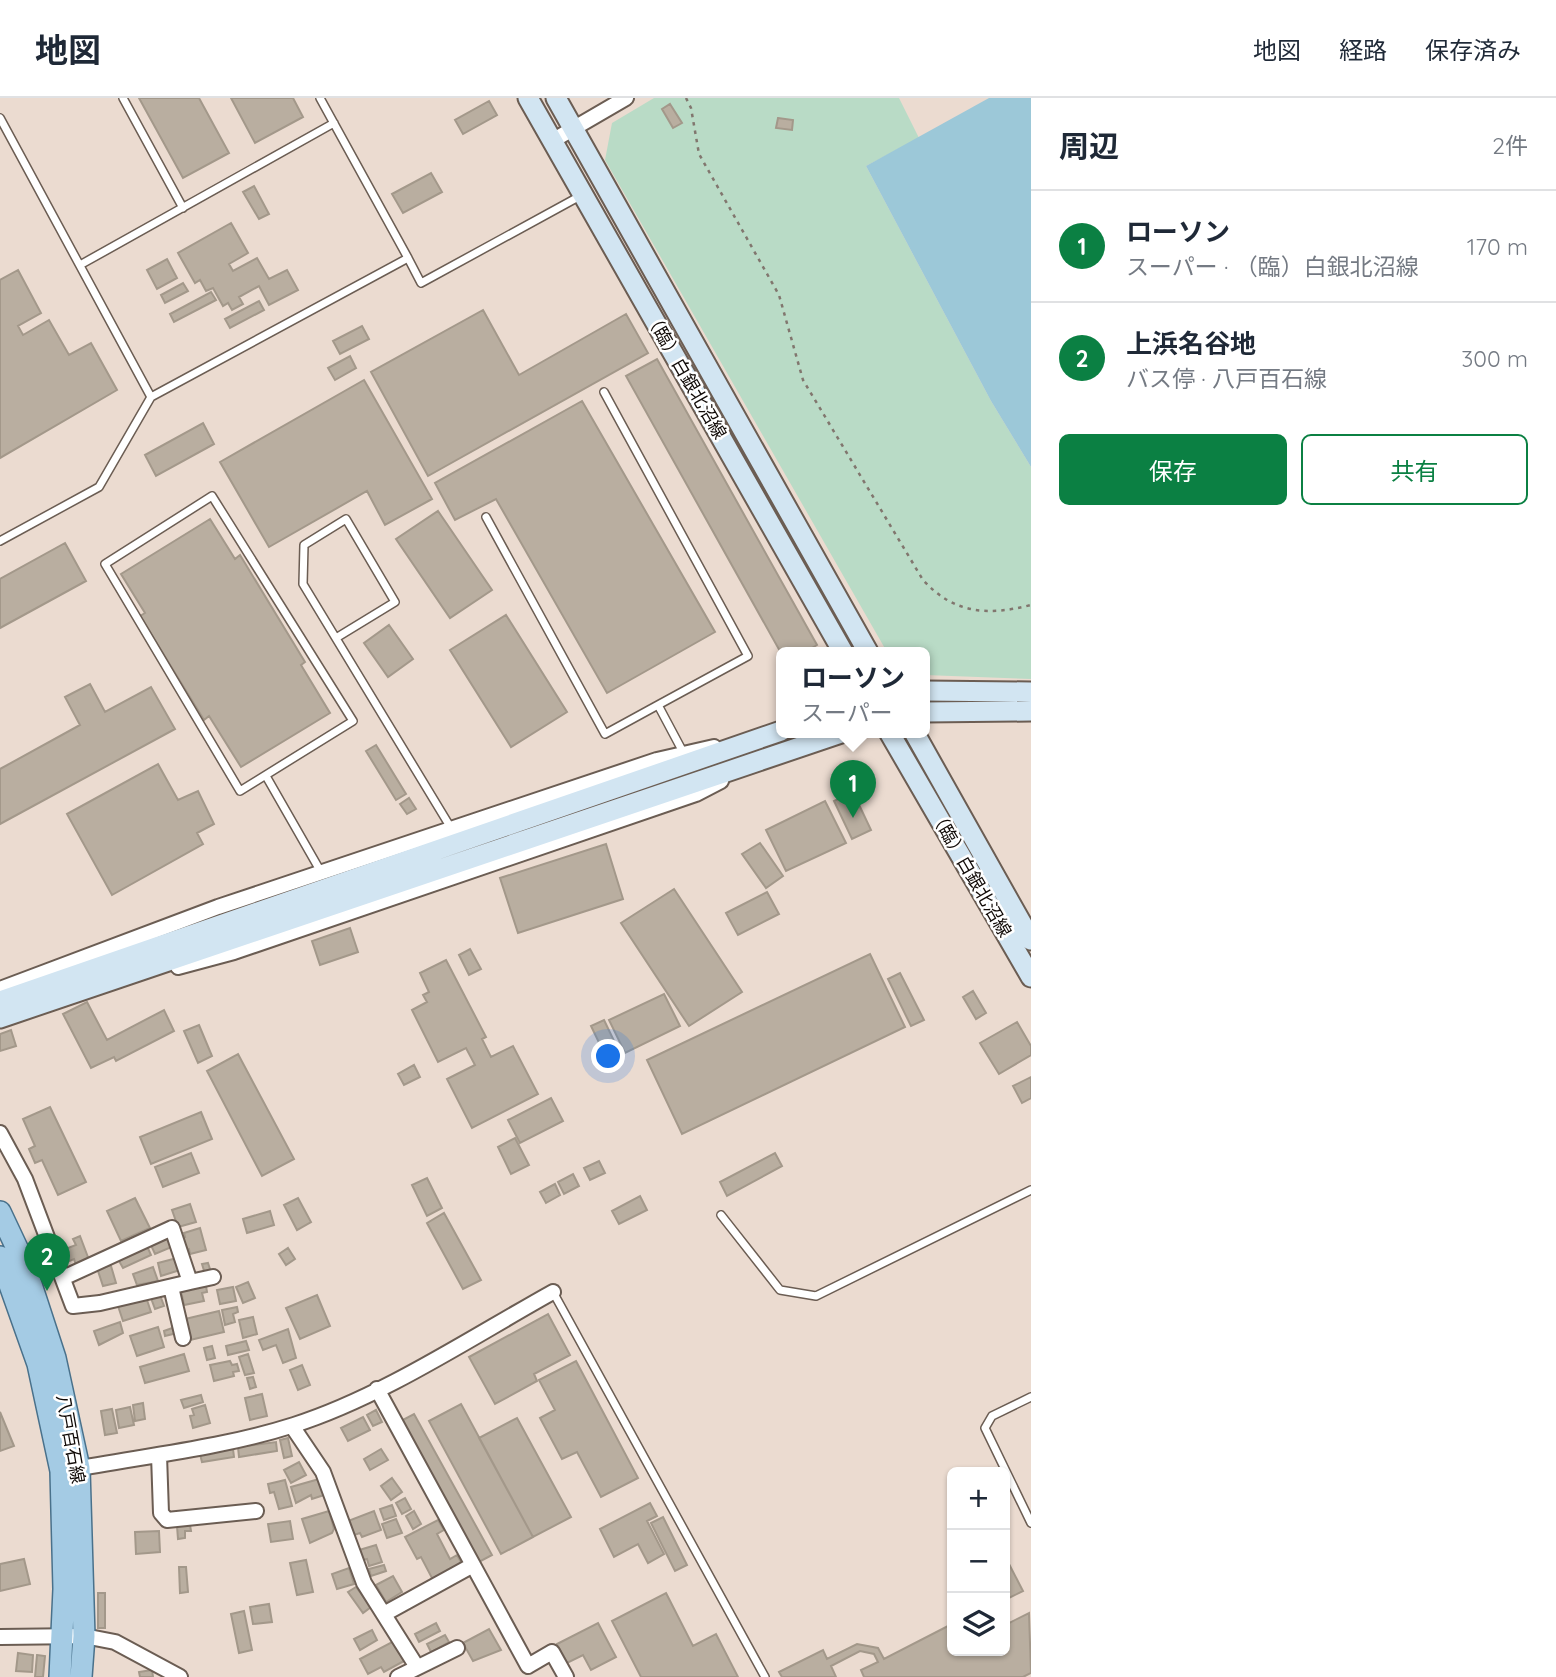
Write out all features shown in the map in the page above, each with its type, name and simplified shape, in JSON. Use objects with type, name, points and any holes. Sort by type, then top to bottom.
[{"type":"main road","name":"八戸百石線","points":[[0,1212],[24,1263],[55,1358],[70,1470],[74,1636],[81,1677]]},
{"type":"main road","name":"八戸百石線","points":[[0,1257],[38,1364],[70,1470]]},
{"type":"main road","name":"八戸百石線","points":[[60,1677],[74,1636]]},
{"type":"street","name":"（臨）白銀北沼線","points":[[528,98],[840,647]]},
{"type":"street","name":"（臨）白銀北沼線","points":[[556,98],[865,647]]},
{"type":"street","points":[[552,141],[626,98]]},
{"type":"street","points":[[930,691],[1031,692]]},
{"type":"street","points":[[930,712],[1031,711]]},
{"type":"street","points":[[0,989],[218,907],[451,829],[776,733]]},
{"type":"street","points":[[0,1018],[827,738]]},
{"type":"street","name":"（臨）白銀北沼線","points":[[892,738],[1031,977]]},
{"type":"street","name":"（臨）白銀北沼線","points":[[917,738],[1031,940]]},
{"type":"street","points":[[0,1001],[681,759]]},
{"type":"street","points":[[0,1025],[149,974],[234,952],[696,794],[750,765]]},
{"type":"street","points":[[0,1133],[25,1179],[73,1306],[100,1303],[213,1278]]},
{"type":"street","points":[[63,1278],[172,1228],[190,1282]]},
{"type":"street","points":[[171,1287],[183,1338]]},
{"type":"street","points":[[70,1470],[159,1455],[292,1426],[377,1389],[554,1292]]},
{"type":"street","points":[[377,1389],[528,1667],[552,1652],[566,1677]]},
{"type":"street","points":[[292,1426],[323,1472],[364,1583],[417,1667]]},
{"type":"street","points":[[159,1455],[162,1513],[166,1520],[256,1510]]},
{"type":"street","points":[[384,1614],[473,1565]]},
{"type":"street","points":[[0,1637],[74,1636],[115,1642],[180,1677]]},
{"type":"street","points":[[398,1677],[457,1648]]},
{"type":"lane","points":[[124,98],[183,208]]},
{"type":"lane","points":[[320,98],[421,283],[583,194]]},
{"type":"lane","points":[[0,118],[151,397]]},
{"type":"lane","points":[[80,265],[334,123]]},
{"type":"lane","points":[[0,541],[99,487],[151,397],[408,258]]},
{"type":"lane","points":[[486,517],[605,734],[748,656],[604,392]]},
{"type":"lane","points":[[212,496],[353,721],[266,776],[240,791],[105,564],[212,496]]},
{"type":"lane","points":[[336,638],[395,601],[346,519],[304,545],[303,584],[451,829]]},
{"type":"lane","points":[[658,705],[681,759]]},
{"type":"lane","points":[[266,776],[321,872]]},
{"type":"lane","points":[[721,1215],[780,1290],[816,1296],[1031,1190]]},
{"type":"lane","points":[[554,1292],[765,1677]]},
{"type":"lane","points":[[1031,1397],[992,1416],[985,1429],[1031,1523]]},
{"type":"path","points":[[686,98],[691,108],[698,154],[779,295],[803,380],[923,580],[936,594],[968,610],[1003,612],[1031,605]]},
{"type":"green space","points":[[654,98],[899,98],[919,138],[866,166],[991,401],[1031,467],[1031,679],[930,675],[930,647],[884,647],[605,160],[612,123]]},
{"type":"water","points":[[989,98],[1031,98],[1031,467],[991,401],[866,166]]},
{"type":"building","points":[[139,98],[199,98],[229,153],[183,178]]},
{"type":"building","points":[[231,98],[293,98],[303,117],[255,143]]},
{"type":"building","points":[[489,101],[497,115],[463,134],[455,120]]},
{"type":"building","points":[[670,104],[682,123],[673,128],[662,109]]},
{"type":"building","points":[[778,118],[793,120],[792,130],[776,128]]},
{"type":"building","points":[[431,173],[442,192],[403,213],[392,194]]},
{"type":"building","points":[[254,186],[269,214],[259,219],[243,192]]},
{"type":"building","points":[[231,223],[248,253],[229,264],[233,271],[257,258],[269,279],[287,270],[298,290],[269,305],[259,286],[239,297],[243,304],[232,310],[228,303],[223,306],[213,288],[206,291],[200,280],[195,283],[178,253]]},
{"type":"building","points":[[167,259],[177,278],[157,289],[147,270]]},
{"type":"building","points":[[18,270],[41,313],[18,326],[23,335],[49,320],[69,355],[91,343],[117,390],[0,458],[0,280]]},
{"type":"building","points":[[183,283],[188,291],[165,303],[161,295]]},
{"type":"building","points":[[211,292],[216,300],[174,322],[170,314]]},
{"type":"building","points":[[259,301],[264,310],[230,328],[225,319]]},
{"type":"building","points":[[483,310],[519,375],[626,314],[648,353],[428,476],[371,372]]},
{"type":"building","points":[[362,326],[369,339],[340,354],[333,341]]},
{"type":"building","points":[[350,356],[356,368],[335,380],[328,368]]},
{"type":"building","points":[[657,359],[817,645],[778,647],[626,376]]},
{"type":"building","points":[[364,380],[432,499],[385,525],[367,491],[269,547],[220,462]]},
{"type":"building","points":[[582,401],[715,632],[607,693],[496,499],[455,520],[435,483]]},
{"type":"building","points":[[203,423],[214,444],[156,476],[145,455]]},
{"type":"building","points":[[438,511],[492,590],[450,618],[396,539]]},
{"type":"building","points":[[210,519],[235,559],[240,555],[305,662],[301,665],[330,713],[241,767],[209,716],[204,720],[140,616],[145,613],[121,574]]},
{"type":"building","points":[[65,543],[86,581],[0,628],[0,579]]},
{"type":"building","points":[[506,615],[567,712],[511,747],[450,650]]},
{"type":"building","points":[[389,625],[413,659],[388,677],[364,643]]},
{"type":"building","points":[[90,684],[105,712],[151,687],[175,729],[0,824],[0,769],[80,725],[65,697]]},
{"type":"building","points":[[376,745],[406,794],[396,800],[366,751]]},
{"type":"building","points":[[158,764],[178,800],[198,791],[214,824],[197,833],[203,844],[112,895],[67,814]]},
{"type":"building","points":[[853,792],[871,830],[852,839],[834,801]]},
{"type":"building","points":[[409,798],[416,809],[407,814],[400,804]]},
{"type":"building","points":[[825,801],[846,843],[786,871],[766,830]]},
{"type":"building","points":[[760,843],[783,876],[766,888],[742,854]]},
{"type":"building","points":[[606,844],[623,899],[518,933],[500,878]]},
{"type":"building","points":[[674,889],[742,992],[689,1026],[621,923]]},
{"type":"building","points":[[767,892],[779,914],[738,935],[726,913]]},
{"type":"building","points":[[350,928],[358,952],[320,965],[312,941]]},
{"type":"building","points":[[470,949],[481,969],[469,975],[459,955]]},
{"type":"building","points":[[870,954],[905,1027],[682,1134],[647,1060]]},
{"type":"building","points":[[446,960],[486,1037],[482,1039],[491,1057],[513,1046],[538,1094],[472,1128],[447,1079],[475,1065],[466,1048],[438,1062],[412,1010],[427,1002],[423,995],[429,992],[420,973]]},
{"type":"building","points":[[900,973],[924,1020],[911,1026],[888,979]]},
{"type":"building","points":[[973,991],[986,1013],[976,1019],[963,997]]},
{"type":"building","points":[[664,994],[680,1026],[625,1053],[609,1020]]},
{"type":"building","points":[[87,1002],[107,1040],[164,1010],[174,1031],[116,1061],[114,1057],[91,1068],[63,1014]]},
{"type":"building","points":[[604,1020],[616,1045],[603,1051],[591,1026]]},
{"type":"building","points":[[1017,1022],[1031,1046],[1031,1055],[999,1074],[980,1043]]},
{"type":"building","points":[[199,1025],[212,1056],[198,1063],[184,1031]]},
{"type":"building","points":[[11,1030],[16,1046],[0,1051],[0,1034]]},
{"type":"building","points":[[238,1054],[294,1159],[262,1176],[207,1071]]},
{"type":"building","points":[[414,1065],[420,1077],[404,1085],[398,1074]]},
{"type":"building","points":[[1031,1077],[1031,1098],[1022,1103],[1013,1086]]},
{"type":"building","points":[[551,1098],[563,1121],[520,1143],[508,1120]]},
{"type":"building","points":[[50,1107],[86,1182],[58,1195],[42,1160],[35,1163],[29,1149],[35,1146],[23,1119]]},
{"type":"building","points":[[201,1112],[212,1139],[151,1164],[140,1137]]},
{"type":"building","points":[[515,1138],[529,1165],[511,1174],[498,1147]]},
{"type":"building","points":[[191,1153],[199,1173],[163,1187],[155,1167]]},
{"type":"building","points":[[775,1153],[782,1166],[727,1196],[720,1182]]},
{"type":"building","points":[[599,1161],[605,1173],[590,1180],[584,1168]]},
{"type":"building","points":[[573,1174],[579,1186],[564,1194],[558,1182]]},
{"type":"building","points":[[427,1178],[442,1208],[427,1216],[412,1185]]},
{"type":"building","points":[[555,1184],[560,1195],[546,1203],[540,1192]]},
{"type":"building","points":[[640,1196],[647,1210],[619,1224],[612,1211]]},
{"type":"building","points":[[135,1198],[150,1228],[121,1241],[107,1211]]},
{"type":"building","points":[[298,1198],[311,1222],[297,1230],[284,1205]]},
{"type":"building","points":[[190,1204],[196,1222],[178,1227],[172,1210]]},
{"type":"building","points":[[270,1211],[274,1225],[247,1233],[243,1219]]},
{"type":"building","points":[[444,1213],[481,1280],[463,1289],[427,1223]]},
{"type":"building","points":[[200,1228],[206,1250],[190,1254],[189,1249],[184,1251],[180,1238],[185,1237],[184,1233]]},
{"type":"building","points":[[170,1235],[174,1246],[155,1254],[150,1243]]},
{"type":"building","points":[[80,1236],[89,1260],[76,1265],[74,1259],[65,1263],[60,1251],[76,1245],[73,1239]]},
{"type":"building","points":[[146,1244],[151,1255],[123,1268],[119,1261],[123,1259],[122,1256]]},
{"type":"building","points":[[288,1248],[295,1259],[286,1265],[279,1254]]},
{"type":"building","points":[[177,1258],[180,1270],[161,1276],[158,1263]]},
{"type":"building","points":[[208,1263],[211,1272],[205,1274],[202,1264]]},
{"type":"building","points":[[111,1266],[116,1283],[103,1286],[97,1268]]},
{"type":"building","points":[[153,1267],[158,1281],[137,1285],[133,1274]]},
{"type":"building","points":[[248,1282],[255,1298],[243,1303],[236,1287]]},
{"type":"building","points":[[206,1286],[207,1292],[202,1293],[204,1301],[184,1305],[181,1291]]},
{"type":"building","points":[[233,1287],[236,1301],[220,1304],[217,1290]]},
{"type":"building","points":[[160,1295],[164,1306],[155,1309],[151,1298]]},
{"type":"building","points":[[317,1295],[330,1326],[300,1339],[286,1308]]},
{"type":"building","points":[[146,1297],[151,1312],[123,1321],[118,1306]]},
{"type":"building","points":[[237,1307],[238,1312],[233,1314],[235,1322],[225,1325],[222,1310]]},
{"type":"building","points":[[219,1311],[224,1332],[190,1340],[185,1319]]},
{"type":"building","points":[[548,1314],[570,1355],[534,1374],[537,1381],[495,1404],[469,1357]]},
{"type":"building","points":[[253,1317],[257,1334],[243,1338],[239,1320]]},
{"type":"building","points":[[120,1322],[123,1333],[99,1345],[94,1331]]},
{"type":"building","points":[[158,1327],[164,1347],[137,1356],[130,1336]]},
{"type":"building","points":[[175,1327],[177,1333],[165,1336],[164,1331]]},
{"type":"building","points":[[288,1329],[296,1358],[283,1363],[276,1345],[263,1350],[259,1340]]},
{"type":"building","points":[[246,1341],[249,1350],[228,1355],[226,1346]]},
{"type":"building","points":[[212,1346],[215,1358],[207,1360],[204,1348]]},
{"type":"building","points":[[184,1354],[189,1371],[145,1383],[140,1367]]},
{"type":"building","points":[[248,1354],[254,1373],[245,1375],[239,1357]]},
{"type":"building","points":[[230,1361],[232,1365],[237,1364],[239,1371],[233,1372],[234,1376],[214,1381],[210,1365]]},
{"type":"building","points":[[576,1361],[638,1478],[601,1497],[577,1452],[562,1459],[540,1418],[555,1410],[539,1380]]},
{"type":"building","points":[[302,1365],[310,1385],[298,1390],[290,1370]]},
{"type":"building","points":[[253,1377],[256,1387],[250,1389],[247,1378]]},
{"type":"building","points":[[262,1394],[267,1416],[250,1420],[245,1398]]},
{"type":"building","points":[[201,1395],[203,1402],[184,1408],[181,1400]]},
{"type":"building","points":[[143,1403],[145,1419],[135,1421],[133,1405]]},
{"type":"building","points":[[461,1404],[533,1537],[501,1554],[429,1421]]},
{"type":"building","points":[[205,1405],[210,1423],[193,1428],[190,1416],[194,1415],[192,1409]]},
{"type":"building","points":[[130,1407],[134,1425],[119,1428],[116,1410]]},
{"type":"building","points":[[112,1409],[117,1433],[105,1435],[101,1411]]},
{"type":"building","points":[[376,1410],[382,1422],[373,1426],[367,1415]]},
{"type":"building","points":[[0,1412],[14,1446],[0,1451]]},
{"type":"building","points":[[414,1414],[492,1555],[479,1562],[401,1421]]},
{"type":"building","points":[[363,1417],[370,1430],[348,1441],[341,1428]]},
{"type":"building","points":[[517,1418],[571,1517],[533,1537],[479,1438]]},
{"type":"building","points":[[288,1438],[292,1456],[284,1458],[280,1440]]},
{"type":"building","points":[[276,1442],[277,1451],[239,1457],[238,1447]]},
{"type":"building","points":[[233,1449],[234,1457],[202,1462],[200,1454]]},
{"type":"building","points":[[381,1449],[388,1460],[370,1470],[364,1459]]},
{"type":"building","points":[[299,1462],[306,1475],[291,1483],[284,1470]]},
{"type":"building","points":[[392,1478],[402,1492],[391,1500],[381,1486]]},
{"type":"building","points":[[319,1479],[324,1495],[312,1499],[311,1495],[296,1503],[291,1487]]},
{"type":"building","points":[[285,1480],[292,1506],[279,1509],[274,1492],[270,1493],[268,1484]]},
{"type":"building","points":[[405,1498],[411,1509],[402,1514],[396,1503]]},
{"type":"building","points":[[650,1503],[657,1516],[647,1521],[664,1554],[648,1563],[638,1544],[614,1557],[600,1529]]},
{"type":"building","points":[[392,1505],[396,1516],[384,1520],[380,1509]]},
{"type":"building","points":[[329,1511],[334,1529],[332,1533],[310,1543],[302,1519]]},
{"type":"building","points":[[374,1511],[381,1530],[362,1537],[360,1533],[354,1535],[348,1521]]},
{"type":"building","points":[[414,1511],[421,1524],[413,1529],[406,1516]]},
{"type":"building","points":[[663,1517],[687,1565],[675,1571],[651,1523]]},
{"type":"building","points":[[396,1519],[402,1533],[387,1538],[382,1524]]},
{"type":"building","points":[[438,1520],[444,1530],[437,1534],[450,1559],[457,1555],[462,1564],[433,1580],[421,1557],[417,1559],[405,1537]]},
{"type":"building","points":[[290,1521],[293,1539],[271,1542],[268,1524]]},
{"type":"building","points":[[190,1525],[191,1531],[185,1531],[185,1538],[178,1539],[177,1526]]},
{"type":"building","points":[[159,1531],[160,1552],[136,1554],[135,1532]]},
{"type":"building","points":[[376,1545],[382,1562],[369,1566],[367,1559],[359,1561],[356,1551]]},
{"type":"building","points":[[24,1559],[30,1584],[0,1591],[0,1564]]},
{"type":"building","points":[[306,1560],[313,1592],[297,1595],[290,1563]]},
{"type":"building","points":[[384,1565],[386,1571],[371,1576],[369,1569]]},
{"type":"building","points":[[1010,1566],[1023,1591],[1010,1598]]},
{"type":"building","points":[[179,1567],[186,1567],[188,1592],[180,1593]]},
{"type":"building","points":[[349,1568],[354,1584],[337,1589],[332,1574]]},
{"type":"building","points":[[393,1576],[402,1592],[386,1602],[376,1585]]},
{"type":"building","points":[[356,1587],[371,1607],[363,1613],[348,1592]]},
{"type":"building","points":[[98,1593],[105,1593],[105,1628],[98,1628]]},
{"type":"building","points":[[666,1593],[693,1646],[716,1634],[738,1677],[641,1677],[612,1621]]},
{"type":"building","points":[[269,1604],[272,1622],[253,1624],[250,1607]]},
{"type":"building","points":[[244,1611],[252,1650],[239,1653],[231,1614]]},
{"type":"building","points":[[1029,1613],[1031,1673],[1023,1677],[864,1677],[861,1670],[878,1662],[874,1654],[860,1651],[831,1666],[836,1677],[782,1677],[779,1672],[823,1650],[827,1659],[857,1644],[878,1648],[884,1659],[947,1627],[947,1656],[1010,1656],[1010,1622]]},
{"type":"building","points":[[436,1623],[440,1631],[419,1642],[415,1634]]},
{"type":"building","points":[[598,1623],[616,1657],[591,1670],[583,1655],[567,1663],[557,1644]]},
{"type":"building","points":[[489,1629],[501,1650],[473,1661],[463,1643]]},
{"type":"building","points":[[372,1630],[377,1640],[360,1650],[354,1639]]},
{"type":"building","points":[[445,1635],[449,1642],[431,1652],[427,1644]]},
{"type":"building","points":[[394,1641],[404,1661],[384,1672],[381,1667],[368,1674],[360,1659]]},
{"type":"building","points":[[18,1653],[33,1655],[32,1672],[16,1671]]},
{"type":"building","points":[[37,1655],[45,1656],[43,1677],[35,1677]]},
{"type":"building","points":[[152,1670],[153,1677],[140,1677],[139,1672]]},
{"type":"place","name":"ローソン","points":[[853,818]]},
{"type":"place","name":"上浜名谷地","points":[[47,1291]]}]
